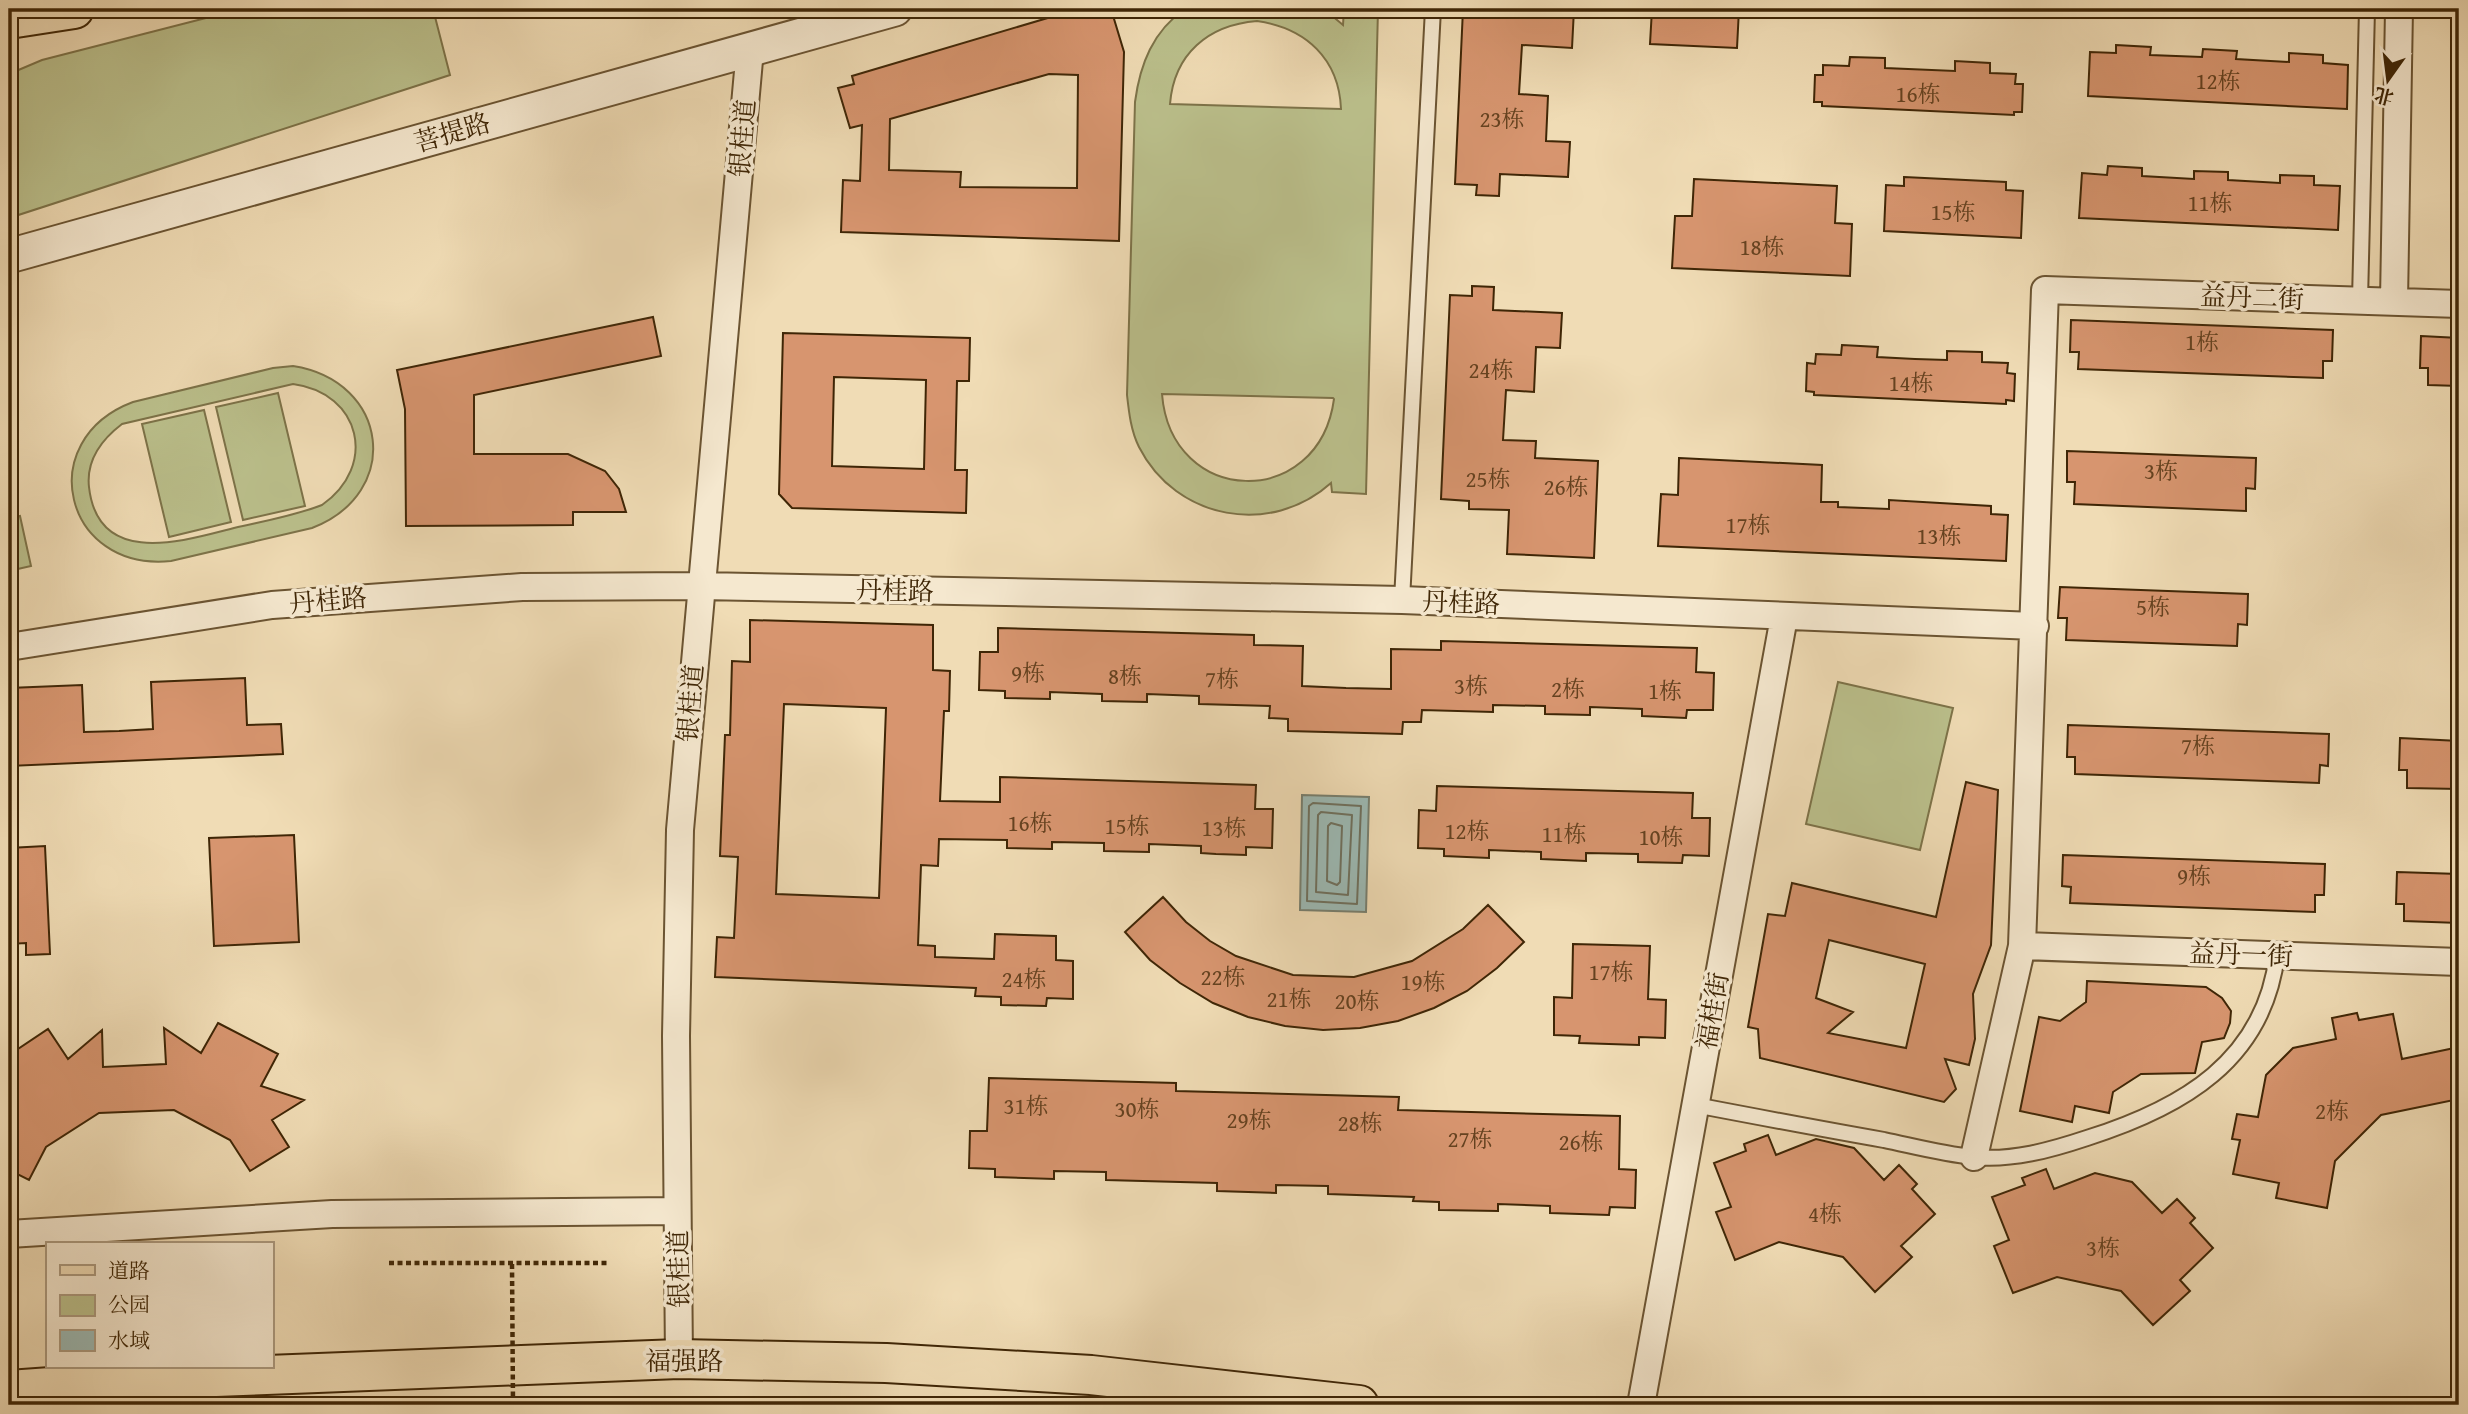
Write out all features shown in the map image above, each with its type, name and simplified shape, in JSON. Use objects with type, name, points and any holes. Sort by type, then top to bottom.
[{"type":"main road","points":[[9,19],[74,9]]},
{"type":"main road","name":"福强路","points":[[9,1390],[163,1379],[679,1359],[886,1363],[1091,1376],[1359,1405]]},
{"type":"street","name":"菩提路","points":[[9,256],[895,9]]},
{"type":"street","points":[[2394,302],[2399,9]]},
{"type":"street","name":"银桂道","points":[[679,1359],[677,899],[686,739],[750,49]]},
{"type":"street","name":"益丹二街","points":[[2035,626],[2045,290],[2459,304]]},
{"type":"street","name":"丹桂路","points":[[9,647],[198,615],[372,596],[522,587],[702,586],[1402,600],[2035,626]]},
{"type":"street","name":"福桂街","points":[[1641,1405],[1784,617]]},
{"type":"street","points":[[1974,1157],[2022,946],[2035,626]]},
{"type":"street","name":"益丹一街","points":[[2022,946],[2459,962]]},
{"type":"street","points":[[9,1234],[332,1214],[677,1211]]},
{"type":"lane","points":[[1402,600],[1433,9]]},
{"type":"lane","points":[[2360,300],[2367,9]]},
{"type":"lane","points":[[1696,1105],[1974,1157],[2040,1153],[2139,1122],[2188,1093],[2233,1058],[2260,1018],[2273,988],[2277,955]]},
{"type":"path","points":[[388,1263],[610,1263]]},
{"type":"path","points":[[512,1264],[513,1405]]},
{"type":"green space","points":[[241,9],[433,9],[450,75],[9,218],[9,74],[42,60]]},
{"type":"green space","points":[[1185,9],[1324,9],[1343,25],[1344,9],[1378,9],[1366,494],[1332,492],[1331,483],[1307,500],[1281,510],[1254,515],[1226,513],[1200,505],[1176,491],[1155,472],[1136,441],[1127,395],[1135,102],[1140,75],[1150,50],[1164,27]],"holes":[[[1257,21],[1291,31],[1317,49],[1334,75],[1341,109],[1170,104],[1178,70],[1197,45],[1223,29]],[[1162,394],[1333,398],[1334,399],[1323,436],[1302,461],[1275,476],[1246,481],[1216,475],[1191,458],[1171,431]]]},
{"type":"green space","points":[[293,366],[325,376],[349,393],[365,415],[373,440],[371,465],[361,490],[341,512],[312,528],[171,561],[135,559],[106,546],[85,526],[74,500],[72,472],[81,444],[101,420],[133,402],[273,368]],"holes":[[[293,384],[316,390],[334,401],[347,416],[354,433],[355,452],[351,471],[340,489],[322,505],[279,518],[191,538],[146,543],[125,539],[108,529],[96,513],[89,487],[90,468],[96,451],[122,424]]]},
{"type":"green space","points":[[278,393],[305,506],[243,520],[216,407]]},
{"type":"green space","points":[[204,410],[231,522],[169,537],[142,424]]},
{"type":"green space","points":[[20,516],[31,566],[9,571],[9,518]]},
{"type":"green space","points":[[1838,682],[1953,708],[1920,850],[1806,824]]},
{"type":"water","points":[[1302,795],[1369,797],[1366,912],[1300,910]]},
{"type":"building","points":[[1078,9],[1111,9],[1124,52],[1119,241],[841,232],[843,180],[860,181],[862,125],[850,128],[838,88],[854,84],[852,76]],"holes":[[[1049,74],[1078,75],[1077,188],[960,187],[961,172],[889,170],[890,119]]]},
{"type":"building","points":[[1463,9],[1574,9],[1572,48],[1522,45],[1519,94],[1548,96],[1546,141],[1570,142],[1568,177],[1500,174],[1499,196],[1476,195],[1477,185],[1455,184]]},
{"type":"building","points":[[1652,9],[1739,9],[1737,48],[1650,44]]},
{"type":"building","points":[[2116,45],[2151,47],[2150,55],[2202,57],[2203,49],[2237,51],[2236,59],[2289,62],[2289,53],[2323,55],[2323,63],[2348,65],[2347,109],[2088,96],[2090,52],[2116,53]]},
{"type":"building","points":[[1850,57],[1885,58],[1885,68],[1955,71],[1955,61],[1990,63],[1990,73],[2016,74],[2015,84],[2023,84],[2022,112],[2014,112],[2014,115],[1822,106],[1822,102],[1814,102],[1815,75],[1823,75],[1823,65],[1849,66]]},
{"type":"building","points":[[2108,166],[2142,168],[2142,176],[2194,179],[2194,171],[2228,172],[2228,180],[2280,183],[2280,175],[2314,176],[2314,185],[2340,186],[2338,230],[2079,218],[2082,173],[2107,175]]},
{"type":"building","points":[[1904,177],[2006,182],[2006,190],[2023,191],[2021,238],[1884,231],[1886,185],[1904,186]]},
{"type":"building","points":[[1694,179],[1837,186],[1835,223],[1852,224],[1850,276],[1672,268],[1675,216],[1692,216]]},
{"type":"building","points":[[1472,286],[1494,287],[1493,310],[1562,313],[1560,348],[1536,347],[1534,392],[1506,390],[1503,440],[1536,441],[1535,458],[1598,461],[1594,558],[1507,554],[1509,510],[1469,509],[1469,501],[1441,499],[1450,295],[1472,296]]},
{"type":"building","points":[[653,317],[661,356],[474,395],[474,454],[568,454],[605,471],[619,489],[626,512],[573,512],[573,525],[406,526],[405,409],[397,370]]},
{"type":"building","points":[[2071,320],[2333,330],[2332,361],[2323,361],[2323,378],[2078,369],[2079,352],[2070,352]]},
{"type":"building","points":[[783,333],[970,338],[969,381],[957,381],[955,470],[967,470],[966,513],[792,508],[779,494]],"holes":[[[834,377],[926,380],[924,469],[832,466]]]},
{"type":"building","points":[[2421,336],[2459,338],[2459,386],[2428,385],[2428,368],[2420,368]]},
{"type":"building","points":[[1842,345],[1878,347],[1877,357],[1915,359],[1947,360],[1947,351],[1982,352],[1982,362],[2008,363],[2007,373],[2015,374],[2014,401],[2006,400],[2006,404],[1814,395],[1814,392],[1806,391],[1807,363],[1815,364],[1816,354],[1841,355]]},
{"type":"building","points":[[2067,451],[2256,458],[2255,489],[2246,488],[2246,511],[2074,504],[2075,482],[2067,482]]},
{"type":"building","points":[[1679,458],[1822,465],[1821,502],[1838,502],[1838,507],[1889,509],[1889,500],[1991,506],[1991,514],[2008,515],[2006,561],[1658,546],[1661,494],[1678,495]]},
{"type":"building","points":[[2060,587],[2248,594],[2247,625],[2238,624],[2237,646],[2066,640],[2067,618],[2058,618]]},
{"type":"building","points":[[750,620],[933,625],[933,670],[950,671],[949,711],[944,711],[940,801],[1000,802],[1000,777],[1256,785],[1255,809],[1273,809],[1272,848],[1246,847],[1246,855],[1201,853],[1201,846],[1149,844],[1149,852],[1104,851],[1104,843],[1052,842],[1052,849],[1007,848],[1007,840],[939,839],[938,866],[921,865],[918,945],[935,946],[935,957],[994,959],[995,934],[1056,936],[1056,960],[1073,961],[1073,999],[1047,998],[1046,1006],[1001,1005],[1001,997],[975,996],[976,988],[715,977],[717,937],[734,938],[738,857],[720,856],[725,735],[730,735],[732,661],[750,662]],"holes":[[[784,704],[886,708],[879,898],[776,894]]]},
{"type":"building","points":[[998,628],[1254,635],[1254,645],[1303,646],[1302,686],[1346,688],[1391,689],[1391,649],[1441,650],[1441,641],[1697,648],[1696,672],[1714,673],[1713,710],[1687,710],[1686,718],[1642,716],[1642,709],[1590,707],[1590,715],[1545,714],[1545,706],[1493,705],[1493,712],[1422,710],[1421,722],[1403,722],[1402,734],[1288,731],[1288,719],[1269,718],[1270,706],[1199,704],[1199,696],[1147,694],[1147,702],[1102,701],[1102,694],[1050,692],[1050,699],[1005,698],[1005,691],[979,690],[980,652],[998,652]]},
{"type":"building","points":[[245,678],[247,725],[281,724],[283,754],[9,766],[9,688],[82,685],[84,732],[119,731],[153,729],[151,682]]},
{"type":"building","points":[[2068,725],[2329,734],[2328,766],[2320,765],[2319,783],[2075,774],[2075,757],[2067,757]]},
{"type":"building","points":[[2400,738],[2459,741],[2459,789],[2407,788],[2407,770],[2399,770]]},
{"type":"building","points":[[1966,782],[1998,790],[1991,945],[1973,994],[1975,1039],[1969,1065],[1945,1059],[1956,1089],[1944,1102],[1760,1058],[1758,1029],[1748,1027],[1768,914],[1785,916],[1792,883],[1936,917]],"holes":[[[1829,940],[1925,964],[1906,1048],[1828,1033],[1853,1012],[1816,998]]]},
{"type":"building","points":[[1437,786],[1693,793],[1692,818],[1710,818],[1709,856],[1683,855],[1682,863],[1638,862],[1638,854],[1586,853],[1586,861],[1541,859],[1541,852],[1489,850],[1489,858],[1444,856],[1444,849],[1418,848],[1419,810],[1436,811]]},
{"type":"building","points":[[294,835],[299,942],[214,946],[209,838]]},
{"type":"building","points":[[45,846],[50,954],[26,955],[26,943],[9,944],[9,848]]},
{"type":"building","points":[[2063,855],[2325,864],[2324,895],[2315,895],[2315,912],[2070,903],[2071,887],[2062,886]]},
{"type":"building","points":[[2397,872],[2459,874],[2459,923],[2404,921],[2404,904],[2396,904]]},
{"type":"building","points":[[1163,897],[1186,922],[1210,941],[1236,956],[1293,975],[1354,977],[1412,961],[1463,929],[1488,905],[1524,942],[1497,968],[1467,991],[1434,1008],[1398,1021],[1360,1028],[1323,1030],[1285,1026],[1248,1017],[1213,1003],[1150,960],[1125,932]]},
{"type":"building","points":[[1573,944],[1650,946],[1648,999],[1666,1000],[1665,1038],[1639,1037],[1639,1045],[1579,1043],[1580,1036],[1554,1035],[1554,997],[1572,998]]},
{"type":"building","points":[[2087,981],[2206,987],[2222,998],[2231,1011],[2230,1023],[2224,1038],[2202,1042],[2195,1073],[2141,1074],[2113,1092],[2109,1113],[2075,1106],[2072,1122],[2020,1111],[2039,1017],[2060,1021],[2086,1002]]},
{"type":"building","points":[[2357,1013],[2359,1020],[2393,1014],[2402,1059],[2459,1047],[2459,1099],[2381,1115],[2335,1161],[2327,1208],[2276,1198],[2279,1183],[2233,1174],[2240,1140],[2232,1139],[2237,1114],[2258,1117],[2266,1075],[2293,1048],[2336,1039],[2332,1018]]},
{"type":"building","points":[[218,1023],[278,1054],[261,1086],[304,1100],[272,1120],[289,1147],[250,1171],[230,1140],[174,1110],[99,1113],[46,1147],[29,1180],[9,1170],[9,1055],[48,1029],[68,1059],[102,1030],[103,1067],[166,1064],[164,1028],[201,1053]]},
{"type":"building","points":[[989,1078],[1176,1083],[1176,1091],[1399,1097],[1398,1110],[1620,1116],[1619,1169],[1636,1170],[1635,1208],[1610,1207],[1609,1215],[1550,1213],[1550,1206],[1498,1204],[1498,1211],[1439,1210],[1439,1202],[1413,1201],[1414,1197],[1328,1194],[1328,1186],[1276,1185],[1276,1193],[1217,1191],[1217,1183],[1106,1180],[1106,1172],[1054,1171],[1054,1179],[995,1177],[995,1169],[969,1168],[970,1131],[987,1131]]},
{"type":"building","points":[[1768,1135],[1776,1155],[1816,1139],[1854,1148],[1884,1180],[1899,1165],[1917,1184],[1912,1189],[1935,1214],[1901,1246],[1912,1257],[1875,1292],[1843,1257],[1779,1242],[1735,1260],[1716,1212],[1731,1207],[1714,1163],[1746,1151],[1744,1144]]},
{"type":"building","points":[[2046,1169],[2054,1189],[2095,1173],[2132,1182],[2162,1213],[2177,1199],[2195,1218],[2190,1223],[2213,1248],[2180,1280],[2190,1291],[2153,1325],[2121,1291],[2057,1277],[2013,1293],[1994,1246],[2009,1240],[1992,1197],[2025,1185],[2022,1178]]}]
